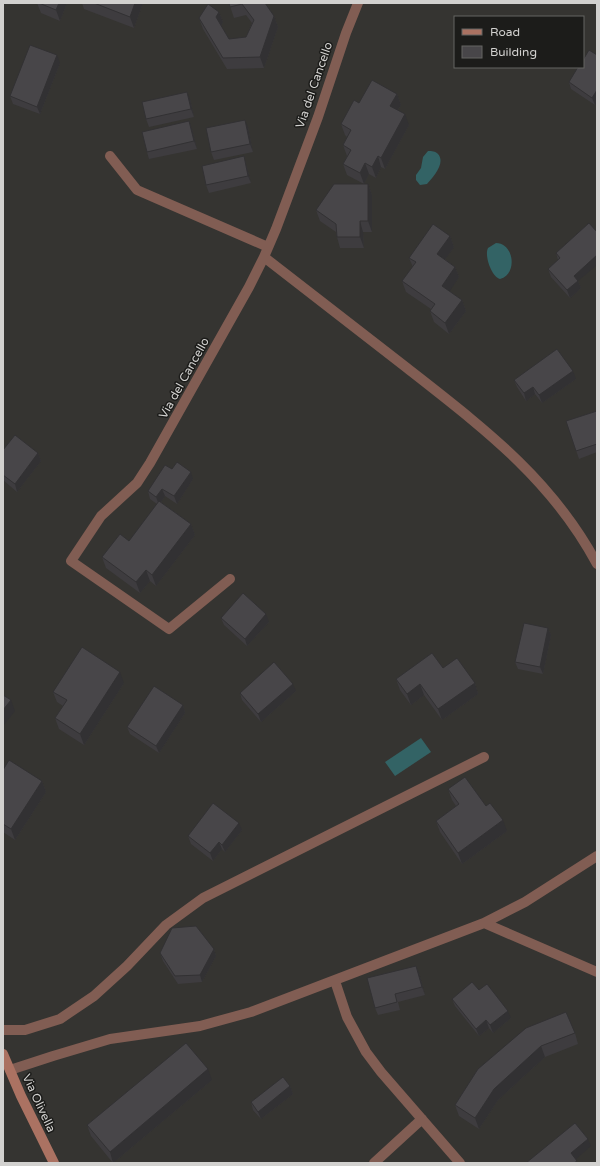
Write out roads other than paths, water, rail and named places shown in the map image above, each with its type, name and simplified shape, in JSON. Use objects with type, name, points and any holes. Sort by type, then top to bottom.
[{"type":"main road","name":"Via Olivella","points":[[3,1054],[54,1163]]},
{"type":"street","name":"Via del Cancello","points":[[230,579],[170,629],[71,561],[101,516],[137,483],[150,463],[241,300],[266,252],[318,117],[346,32],[358,3]]},
{"type":"street","points":[[110,156],[137,190],[266,252],[471,418],[515,456],[533,475],[577,530],[597,564]]},
{"type":"street","points":[[3,1030],[24,1030],[60,1019],[94,996],[127,966],[166,924],[203,898],[484,757]]},
{"type":"street","points":[[10,1070],[110,1039],[181,1030],[219,1022],[251,1012],[484,923],[525,902],[597,856]]},
{"type":"street","points":[[484,923],[597,972]]},
{"type":"street","points":[[335,981],[347,1016],[366,1052],[381,1072],[460,1163]]},
{"type":"street","points":[[374,1163],[422,1119]]},
{"type":"water","points":[[428,151],[438,154],[440,158],[440,166],[427,184],[420,185],[416,180],[416,175],[421,168],[423,157]]},
{"type":"water","points":[[496,243],[502,244],[507,248],[512,259],[510,271],[506,276],[500,279],[494,274],[487,256],[488,248]]},
{"type":"water","points":[[421,738],[431,752],[395,776],[385,762]]}]
